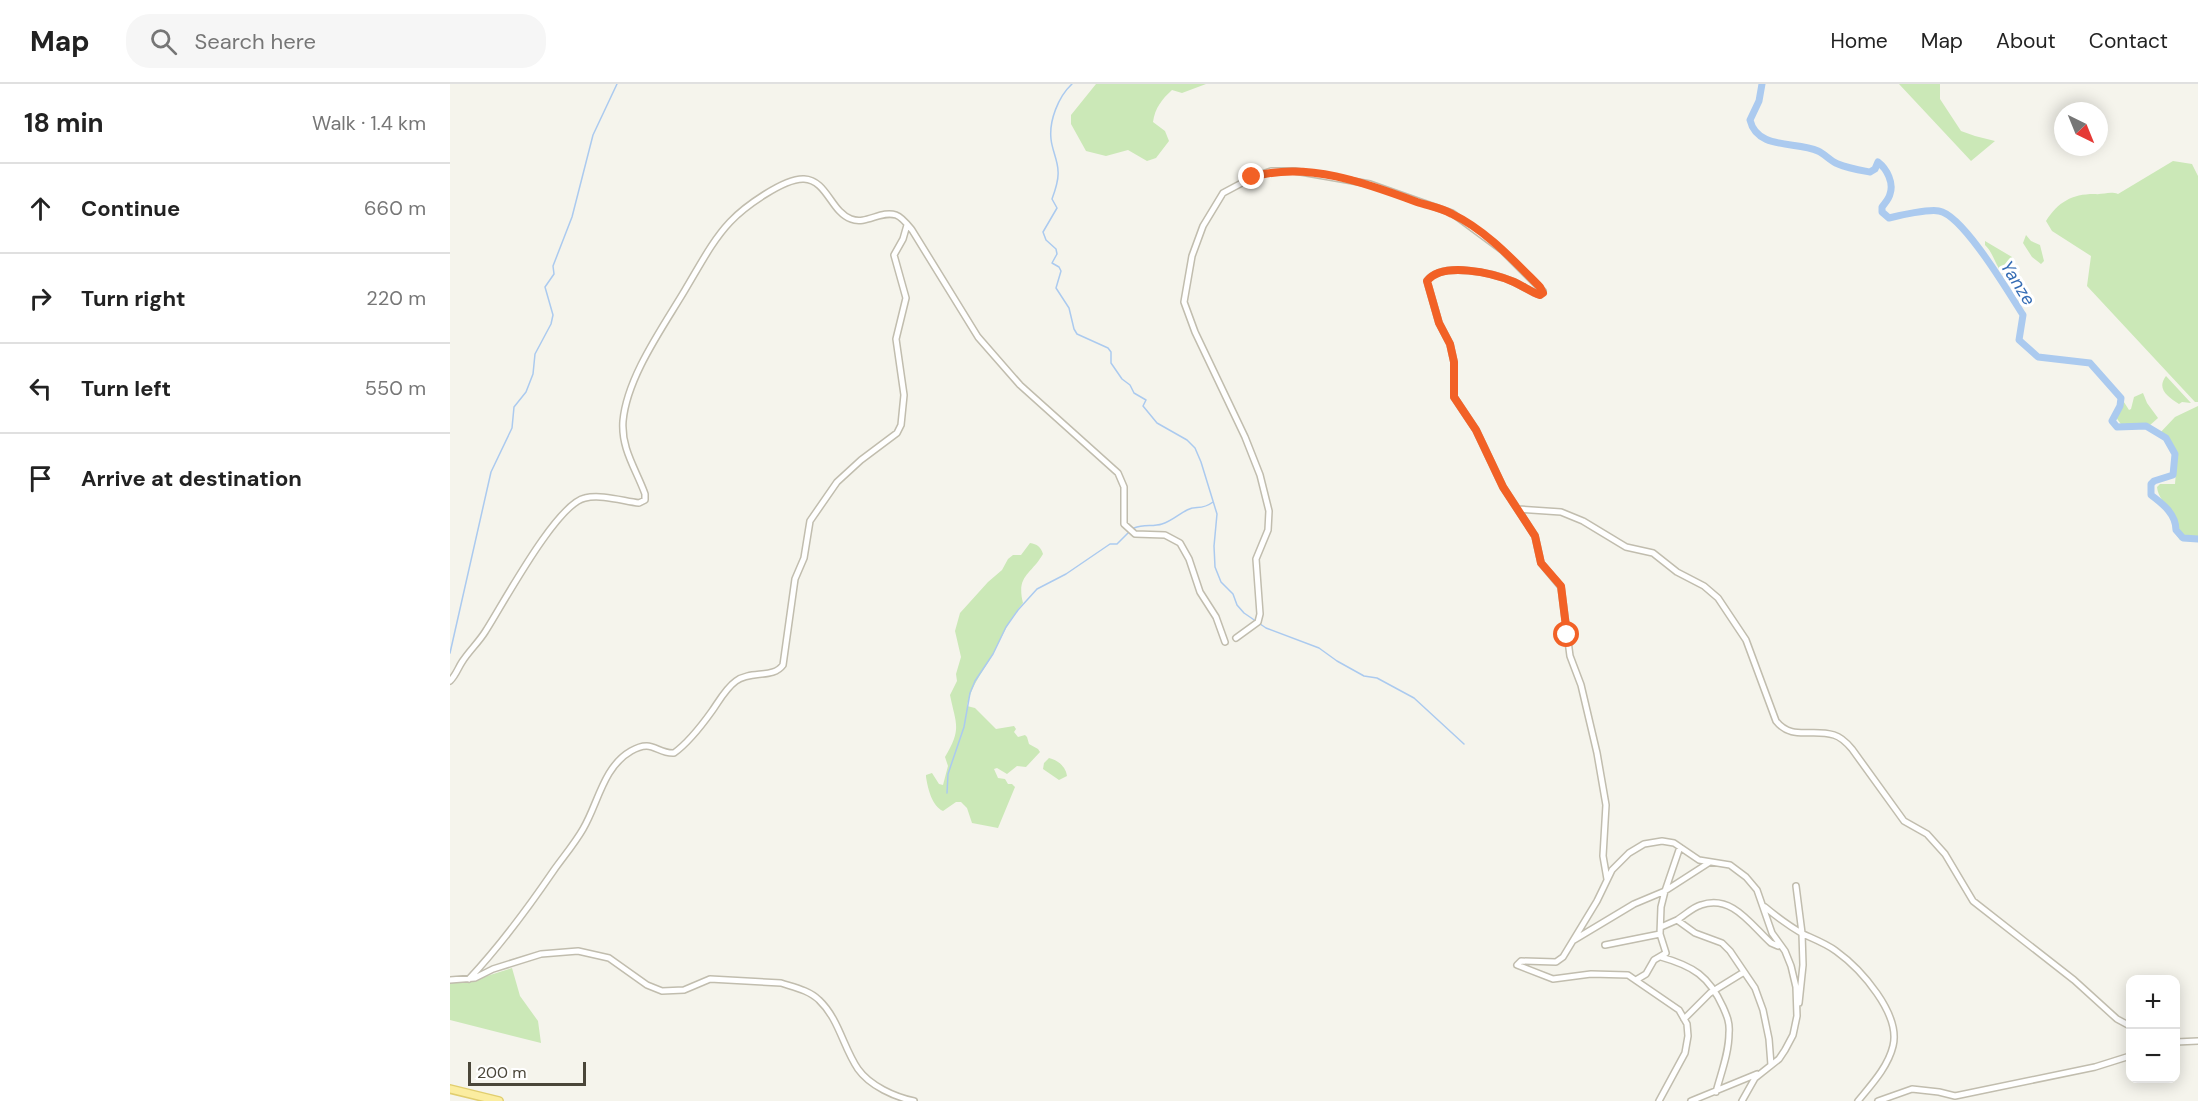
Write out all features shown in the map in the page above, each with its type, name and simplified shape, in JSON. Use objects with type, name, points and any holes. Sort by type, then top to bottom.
[{"type":"main road","points":[[450,1089],[499,1101]]},
{"type":"street","points":[[1236,638],[1258,622],[1260,614],[1256,559],[1268,530],[1269,511],[1260,475],[1245,437],[1195,332],[1184,302],[1192,256],[1203,226],[1223,193],[1252,177],[1271,171],[1296,171],[1370,184],[1452,213],[1502,250],[1540,287],[1543,293],[1540,295],[1512,281],[1460,269],[1442,270],[1427,281],[1439,323],[1450,344],[1454,362],[1456,402],[1476,430],[1503,487],[1535,536],[1541,563],[1561,586],[1570,656],[1581,685],[1597,753],[1606,806],[1603,856],[1607,879]]},
{"type":"street","points":[[450,681],[485,632],[510,588],[549,533],[572,506],[584,498],[639,503],[645,500],[645,494],[626,451],[623,439],[623,419],[629,395],[655,340],[714,243],[730,222],[748,206],[789,181],[804,179],[813,182],[841,213],[852,220],[866,220],[893,214],[907,225],[934,262],[978,337],[1027,391],[1118,473],[1124,488],[1125,524],[1135,534],[1165,535],[1180,543],[1189,559],[1200,592],[1216,617],[1225,642]]},
{"type":"street","points":[[470,979],[509,933],[585,827],[608,777],[620,760],[629,752],[647,746],[674,753],[704,721],[734,682],[750,674],[778,671],[783,665],[795,579],[804,558],[810,521],[844,475],[899,430],[904,395],[896,339],[906,298],[894,255],[903,239],[907,225]]},
{"type":"street","points":[[1518,509],[1561,512],[1583,521],[1626,547],[1653,553],[1677,572],[1704,586],[1718,598],[1746,640],[1779,725],[1791,733],[1819,732],[1835,735],[1843,740],[1904,821],[1927,834],[1945,854],[1973,901],[2074,980],[2117,1019],[2126,1024]]},
{"type":"street","points":[[1659,1101],[1685,1053],[1688,1036],[1687,1024],[1679,1010],[1636,980],[1623,974],[1591,974],[1553,979],[1517,966],[1521,961],[1526,960],[1556,962],[1563,957],[1597,901],[1607,879],[1622,860],[1644,844],[1669,841],[1699,860],[1730,865],[1746,877],[1758,890],[1772,933],[1780,947]]},
{"type":"street","points":[[1636,980],[1646,974],[1654,960],[1666,953],[1660,931],[1661,907],[1680,847]]},
{"type":"street","points":[[1573,940],[1634,904],[1665,891],[1710,862]]},
{"type":"street","points":[[1690,1101],[1759,1074],[1779,1059],[1793,1035],[1801,992],[1802,933],[1796,886]]},
{"type":"street","points":[[1605,945],[1660,931],[1700,905],[1722,902],[1731,906],[1771,943],[1785,951],[1796,987],[1797,1010]]},
{"type":"street","points":[[1764,906],[1782,921],[1834,949],[1853,964],[1870,983],[1891,1022],[1894,1034],[1889,1056],[1858,1101]]},
{"type":"street","points":[[1677,920],[1695,933],[1722,943],[1755,988],[1763,1010],[1771,1065]]},
{"type":"street","points":[[450,980],[470,979],[541,954],[578,951],[609,958],[647,984],[662,991],[684,990],[710,979],[781,983],[818,999],[832,1016],[854,1062],[868,1079],[901,1098],[914,1101]]},
{"type":"street","points":[[1661,957],[1690,967],[1703,976],[1714,990],[1728,1020],[1729,1035],[1716,1092]]},
{"type":"street","points":[[1684,1019],[1714,990],[1744,972]]},
{"type":"street","points":[[2180,1042],[2198,1041]]},
{"type":"street","points":[[1878,1101],[1912,1089],[1954,1096],[2095,1067],[2126,1057]]},
{"type":"street","points":[[1742,1101],[1759,1074]]},
{"type":"green space","points":[[1096,84],[1206,84],[1182,93],[1172,90],[1162,100],[1155,112],[1153,122],[1165,131],[1169,141],[1156,158],[1147,161],[1128,150],[1106,156],[1086,151],[1071,124],[1071,115]]},
{"type":"green space","points":[[1899,84],[1940,84],[1940,99],[1961,131],[1995,141],[1971,161]]},
{"type":"green space","points":[[2173,161],[2192,164],[2198,176],[2198,402],[2195,402],[2087,286],[2091,256],[2052,231],[2046,221],[2066,200],[2086,194],[2118,194]]},
{"type":"green space","points":[[2026,235],[2031,241],[2040,245],[2044,261],[2041,264],[2032,257],[2023,243]]},
{"type":"green space","points":[[1985,241],[2012,257],[2013,268],[2009,278],[1998,267]]},
{"type":"green space","points":[[2166,376],[2191,403],[2179,404],[2167,395],[2162,385]]},
{"type":"green space","points":[[2143,393],[2158,418],[2149,426],[2123,427],[2115,416],[2122,399],[2129,410],[2134,397]]},
{"type":"green space","points":[[2198,406],[2198,541],[2180,540],[2175,533],[2172,512],[2161,499],[2157,487],[2160,484],[2175,484],[2176,472],[2172,470],[2175,461],[2172,451],[2158,435],[2175,417]]},
{"type":"green space","points":[[1030,543],[1038,546],[1043,554],[1023,581],[1021,594],[1023,603],[1010,620],[975,683],[967,706],[975,708],[996,729],[1014,726],[1016,729],[1014,732],[1018,737],[1025,735],[1029,744],[1040,752],[1026,767],[1017,766],[1007,774],[997,768],[994,769],[998,778],[1005,779],[1008,784],[1015,787],[998,828],[972,823],[967,808],[961,802],[956,802],[943,811],[939,809],[931,797],[926,775],[932,773],[939,784],[943,785],[948,766],[945,757],[956,733],[956,720],[950,695],[957,681],[956,674],[961,657],[955,631],[960,613],[1002,570],[1008,559],[1013,555],[1021,555]]},
{"type":"green space","points":[[1049,758],[1061,764],[1067,776],[1059,780],[1043,769],[1044,763]]},
{"type":"green space","points":[[512,968],[520,996],[538,1021],[541,1043],[450,1020],[450,983],[471,981]]},
{"type":"waterway","points":[[450,653],[491,472],[512,428],[514,407],[526,392],[533,374],[535,354],[551,324],[553,315],[545,287],[554,274],[553,266],[572,217],[593,135],[617,84]]},
{"type":"waterway","points":[[1072,84],[1059,102],[1053,117],[1051,132],[1058,174],[1052,199],[1057,208],[1043,232],[1046,240],[1056,249],[1057,254],[1052,263],[1061,271],[1056,288],[1069,308],[1077,334],[1108,348],[1111,352],[1111,363],[1134,393],[1146,400],[1143,406],[1157,423],[1187,440],[1195,448],[1217,514],[1215,567],[1221,582],[1233,594],[1237,605],[1244,613],[1266,628],[1319,648],[1364,676],[1377,678],[1414,698],[1464,744]]},
{"type":"waterway","name":"Yanze","points":[[1762,84],[1759,101],[1750,120],[1754,130],[1760,136],[1778,143],[1818,151],[1835,163],[1853,169],[1870,172],[1875,169],[1878,162],[1887,172],[1891,185],[1882,212],[1889,218],[1929,211],[1939,211],[1949,216],[1985,256],[2023,315],[2019,340],[2038,357],[2090,363],[2121,398],[2120,406],[2112,421],[2117,427],[2146,426],[2166,438],[2175,454],[2173,475],[2154,481],[2151,484],[2151,495],[2168,510],[2174,519],[2176,530],[2183,538],[2198,539]]},
{"type":"waterway","points":[[1134,528],[1162,524],[1190,509],[1213,502]]},
{"type":"waterway","points":[[947,793],[948,774],[964,727],[970,693],[1006,627],[1037,589],[1066,574],[1110,544],[1117,544],[1129,532]]},
{"type":"route","points":[[1252,177],[1271,171],[1296,171],[1370,184],[1452,213],[1502,250],[1543,291],[1542,295],[1535,294],[1512,281],[1460,269],[1442,270],[1427,281],[1439,323],[1450,344],[1454,362],[1454,397],[1476,430],[1503,487],[1535,536],[1541,563],[1561,586],[1567,635]]}]
